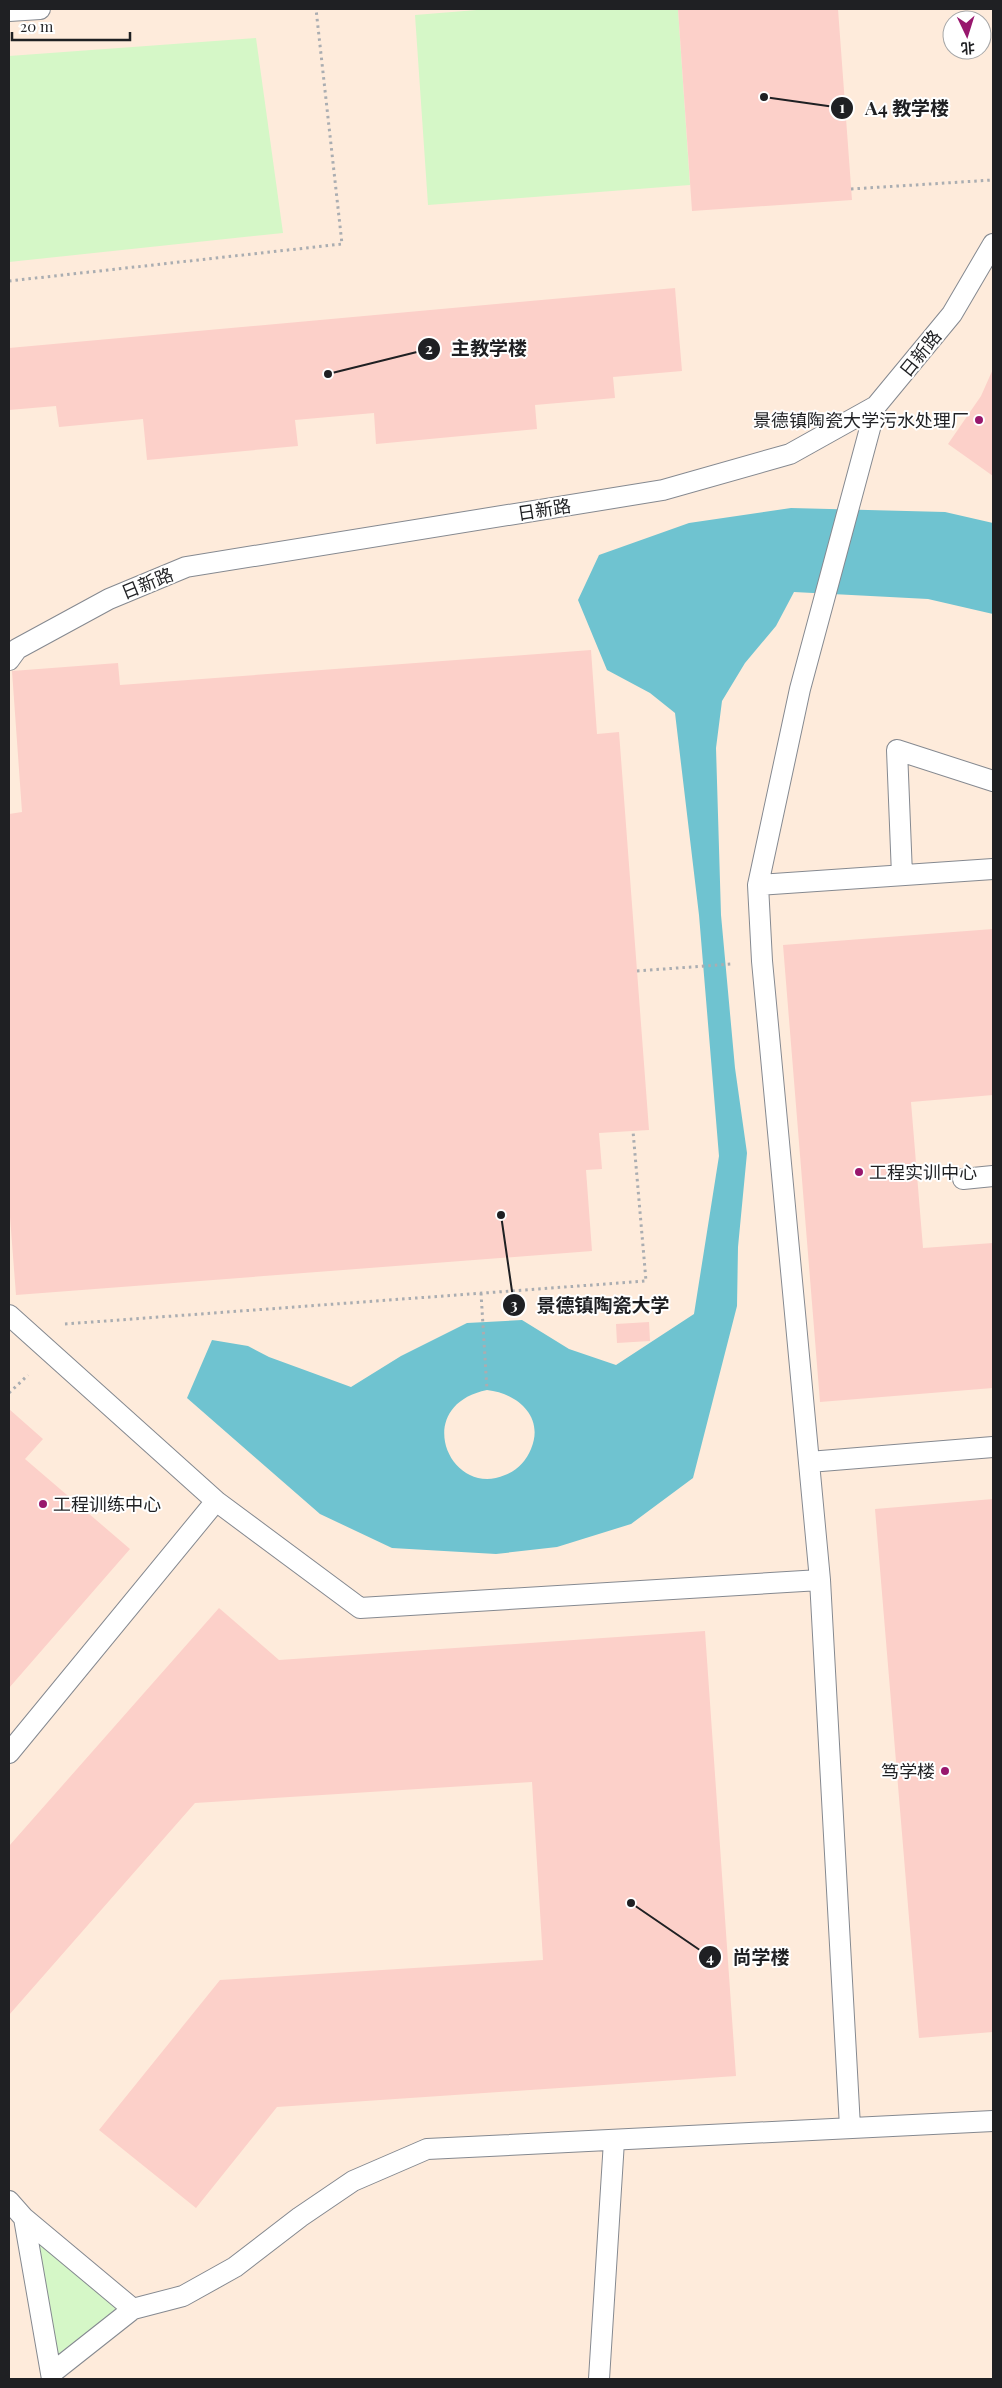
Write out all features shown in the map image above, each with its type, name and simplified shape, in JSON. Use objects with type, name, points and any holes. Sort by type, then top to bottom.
[{"type":"lane","points":[[9,11],[40,9]]},
{"type":"lane","name":"日新路","points":[[11,649],[109,599],[186,567],[663,490],[790,454],[876,406],[952,314],[993,244]]},
{"type":"lane","points":[[850,2128],[820,1580],[762,961],[758,884],[800,690],[876,406]]},
{"type":"lane","points":[[902,875],[897,750],[993,781]]},
{"type":"lane","points":[[758,884],[993,870]]},
{"type":"lane","points":[[963,1179],[993,1176]]},
{"type":"lane","points":[[15,1321],[216,1501],[360,1608],[820,1580]]},
{"type":"lane","points":[[810,1462],[993,1447]]},
{"type":"lane","points":[[9,1753],[216,1501]]},
{"type":"lane","points":[[24,2218],[52,2376],[134,2309],[183,2296],[235,2267],[300,2217],[353,2181],[427,2149],[993,2121]]},
{"type":"lane","points":[[599,2379],[614,2141]]},
{"type":"lane","points":[[9,2201],[24,2218],[134,2309]]},
{"type":"path","points":[[9,281],[342,244],[316,9]]},
{"type":"path","points":[[851,189],[993,180]]},
{"type":"path","points":[[637,971],[762,961]]},
{"type":"path","points":[[15,1321],[481,1293],[646,1281],[633,1131]]},
{"type":"path","points":[[481,1293],[487,1390]]},
{"type":"shaded area","points":[[9,9],[993,9],[993,2379],[9,2379]]},
{"type":"green space","points":[[489,9],[678,9],[690,185],[428,205],[415,15]]},
{"type":"green space","points":[[256,38],[283,233],[9,262],[9,56]]},
{"type":"green space","points":[[24,2218],[133,2309],[52,2373]]},
{"type":"water","points":[[791,508],[945,512],[993,523],[993,614],[928,599],[794,592],[776,626],[745,663],[722,701],[716,748],[721,915],[735,1068],[747,1153],[738,1247],[737,1306],[693,1478],[631,1524],[557,1547],[496,1554],[392,1548],[320,1514],[187,1398],[212,1340],[248,1346],[269,1357],[351,1387],[401,1356],[467,1323],[522,1320],[569,1349],[616,1365],[694,1314],[719,1156],[699,915],[675,713],[650,693],[607,670],[578,600],[599,555],[689,523]],"holes":[[[487,1390],[498,1392],[517,1401],[525,1408],[534,1426],[534,1437],[529,1453],[518,1468],[505,1475],[485,1479],[468,1474],[455,1463],[446,1448],[444,1430],[450,1413],[463,1399]]]},
{"type":"building","points":[[678,9],[838,9],[852,200],[692,211]]},
{"type":"building","points":[[675,288],[682,371],[613,377],[615,398],[535,405],[537,429],[376,444],[374,413],[295,420],[298,446],[147,460],[143,419],[59,427],[56,406],[9,410],[9,348]]},
{"type":"building","name":"景德镇陶瓷大学污水处理厂","points":[[993,369],[993,476],[948,444],[981,396]]},
{"type":"building","points":[[591,650],[597,734],[619,732],[649,1130],[599,1133],[602,1169],[586,1170],[592,1251],[16,1295],[9,1204],[9,814],[22,812],[12,671],[118,663],[120,685]]},
{"type":"building","name":"工程实训中心","points":[[993,929],[993,1095],[911,1102],[923,1248],[993,1243],[993,1388],[820,1402],[783,945]]},
{"type":"building","points":[[649,1322],[650,1341],[617,1343],[616,1324]]},
{"type":"building","name":"工程训练中心","points":[[9,1409],[43,1439],[25,1459],[130,1549],[9,1688]]},
{"type":"building","name":"笃学楼","points":[[993,1499],[993,2032],[919,2038],[875,1509]]},
{"type":"building","points":[[219,1608],[279,1660],[705,1631],[736,2076],[277,2107],[196,2208],[99,2130],[220,1980],[543,1960],[532,1782],[195,1803],[9,2015],[9,1846]]},
{"type":"place","name":"A4 教学楼","points":[[764,97]]},
{"type":"place","name":"主教学楼","points":[[328,374]]},
{"type":"place","name":"景德镇陶瓷大学污水处理厂","points":[[979,420]]},
{"type":"place","name":"工程实训中心","points":[[859,1172]]},
{"type":"place","name":"景德镇陶瓷大学","points":[[501,1215]]},
{"type":"place","name":"工程训练中心","points":[[43,1504]]},
{"type":"place","name":"笃学楼","points":[[945,1771]]},
{"type":"place","name":"尚学楼","points":[[631,1903]]}]
